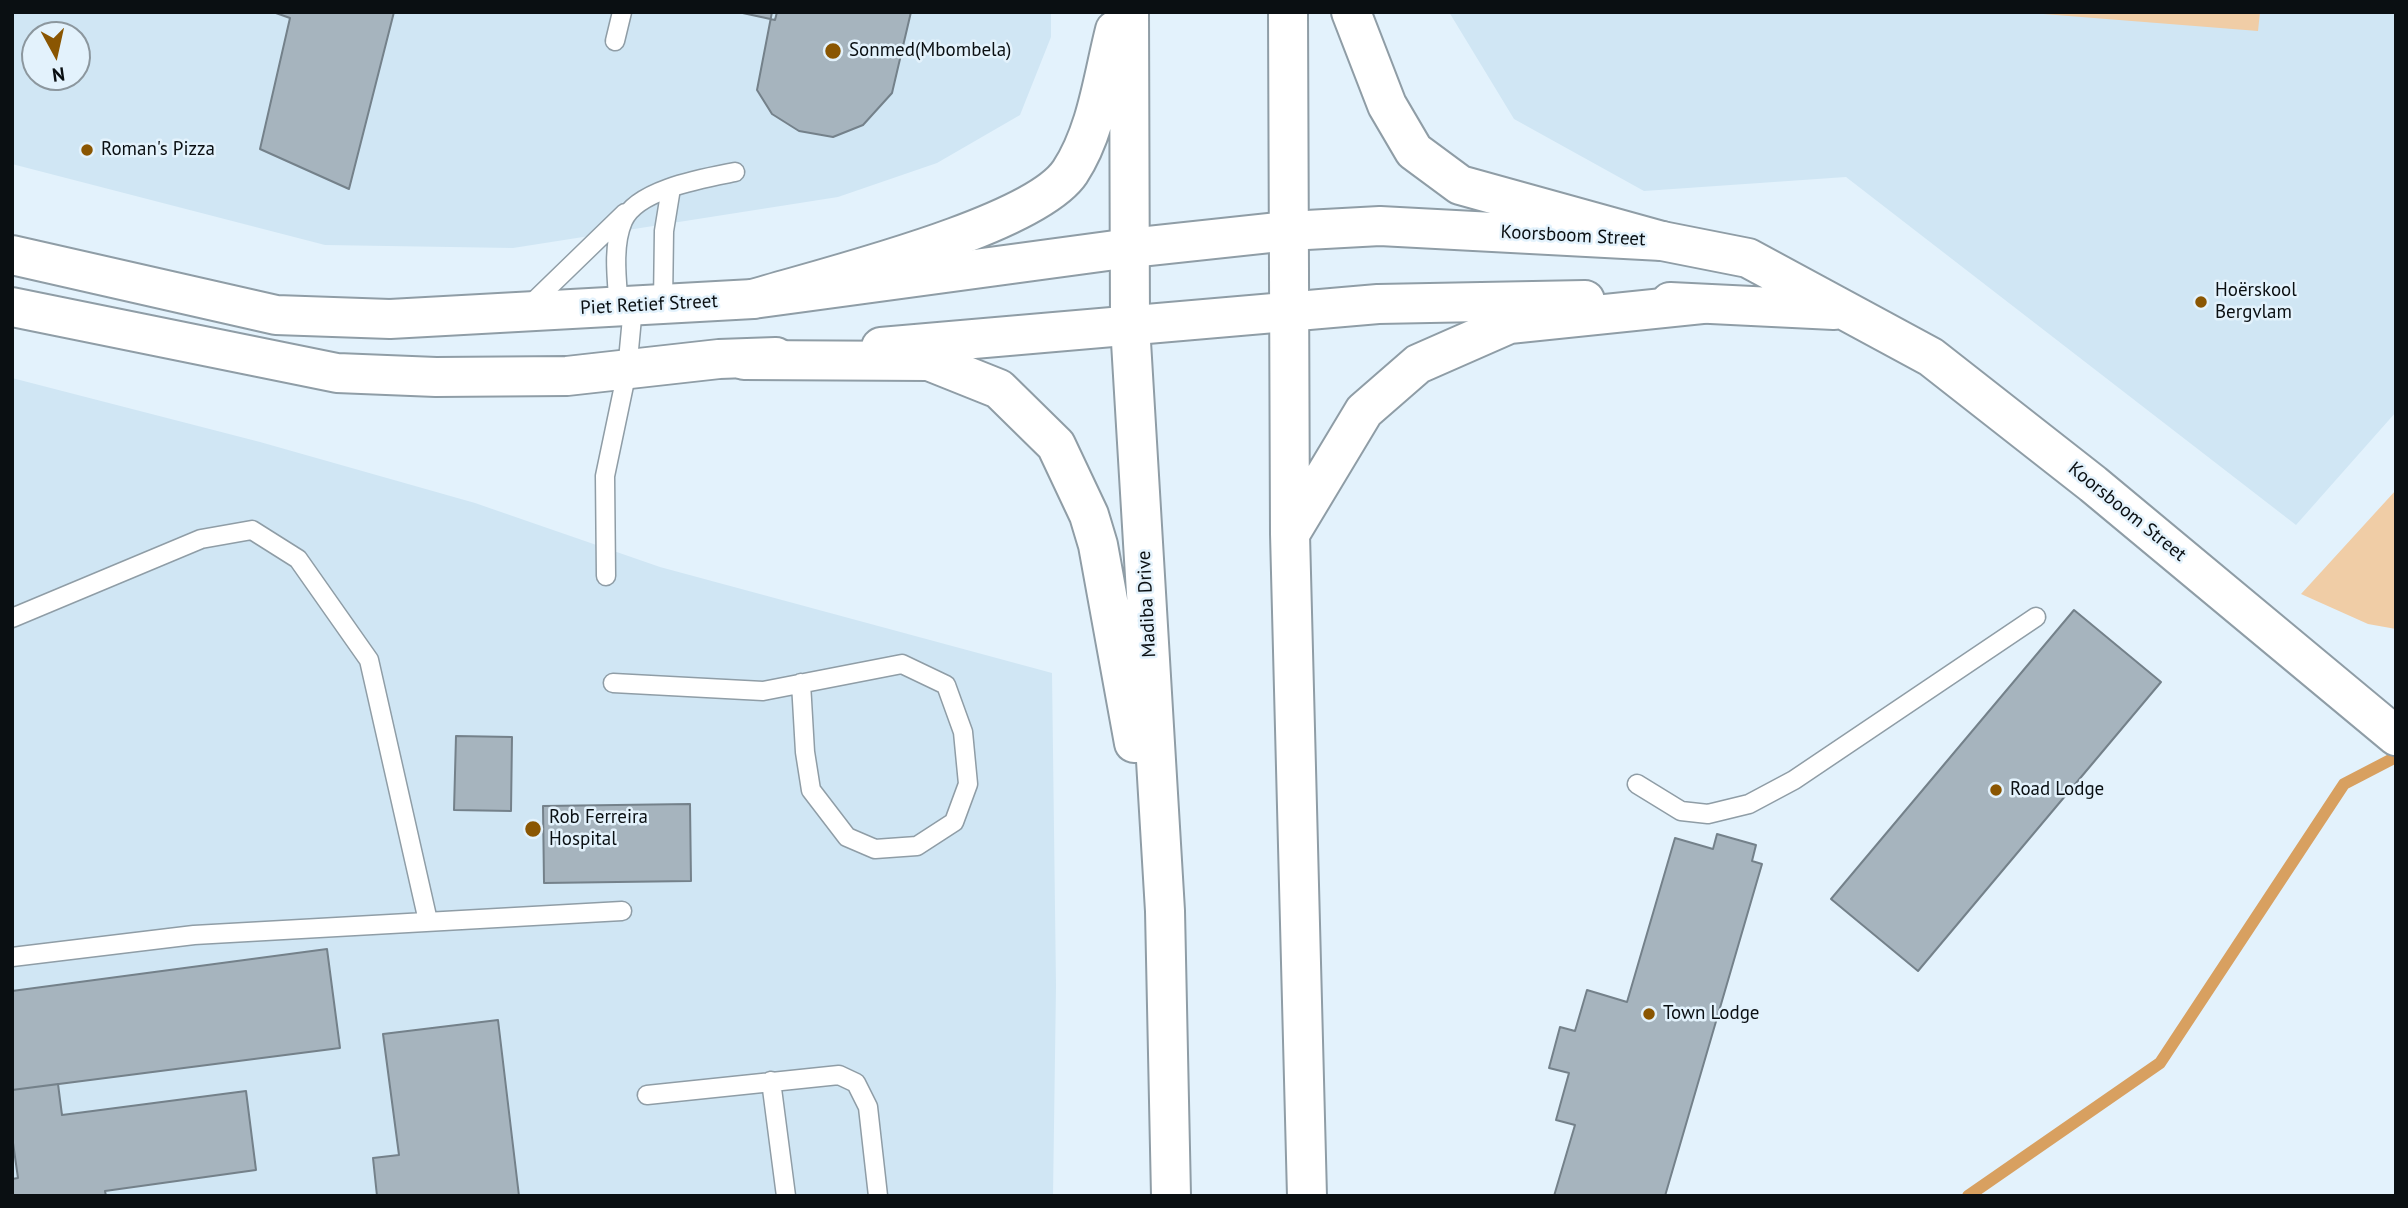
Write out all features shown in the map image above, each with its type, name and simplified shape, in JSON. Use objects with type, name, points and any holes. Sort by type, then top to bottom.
[{"type":"main road","points":[[753,299],[970,233],[1040,199],[1069,174],[1089,136],[1119,12]]},
{"type":"main road","name":"Madiba Drive","points":[[1129,12],[1130,325],[1165,911],[1171,1196]]},
{"type":"main road","points":[[1289,12],[1287,231],[1290,534],[1307,1196]]},
{"type":"main road","points":[[1351,12],[1387,105],[1414,151],[1460,186],[1662,241]]},
{"type":"main road","name":"Koorsboom Street","points":[[1287,231],[1380,226],[1662,241],[1748,258],[1931,357],[2093,484],[2390,731]]},
{"type":"main road","name":"Piet Retief Street","points":[[12,255],[276,315],[390,319],[753,299],[1130,248],[1287,231]]},
{"type":"main road","name":"Koorsboom Street","points":[[1288,312],[1378,304],[1620,299],[1843,310]]},
{"type":"main road","points":[[1290,534],[1364,411],[1418,364],[1509,324],[1702,304]]},
{"type":"main road","points":[[12,307],[337,373],[518,377],[627,371],[719,359],[929,361],[999,388],[1056,445],[1089,515],[1098,545],[1165,911]]},
{"type":"main road","points":[[744,360],[1288,312]]},
{"type":"lane","points":[[615,41],[622,12]]},
{"type":"lane","points":[[522,313],[632,207],[684,182],[735,172]]},
{"type":"lane","points":[[606,576],[605,476],[638,306],[662,261],[671,188]]},
{"type":"lane","points":[[632,207],[624,219],[619,236],[638,306]]},
{"type":"lane","points":[[12,618],[201,539],[252,530],[298,559],[369,660],[428,921]]},
{"type":"lane","points":[[1637,784],[1681,811],[1709,814],[1749,804],[1794,780],[2036,617]]},
{"type":"lane","points":[[613,684],[764,691],[801,682],[902,664],[946,685],[963,732],[968,784],[954,822],[917,846],[875,849],[847,837],[811,790],[804,752],[801,682]]},
{"type":"lane","points":[[12,957],[194,935],[622,911]]},
{"type":"lane","points":[[647,1095],[839,1075],[856,1083],[867,1107],[878,1196]]},
{"type":"lane","points":[[771,1081],[786,1196]]},
{"type":"shaded area","points":[[12,12],[1051,12],[1051,37],[1020,115],[937,163],[838,197],[513,248],[325,245],[12,164]]},
{"type":"shaded area","name":"Hoërskool Bergvlam","points":[[1449,12],[2396,12],[2396,412],[2296,525],[1846,177],[1644,191],[1514,119]]},
{"type":"shaded area","points":[[2018,12],[2260,12],[2258,31]]},
{"type":"shaded area","name":"Rob Ferreira Hospital","points":[[12,378],[260,442],[475,503],[660,567],[1052,673],[1056,986],[1053,1196],[12,1196]]},
{"type":"shaded area","points":[[2396,490],[2396,629],[2368,624],[2301,594]]},
{"type":"building","points":[[273,12],[394,12],[349,189],[260,149],[290,18]]},
{"type":"building","points":[[738,12],[777,12],[775,20]]},
{"type":"building","name":"Sonmed(Mbombela)","points":[[772,12],[911,12],[892,93],[863,125],[833,137],[799,131],[772,114],[757,90]]},
{"type":"building","name":"Road Lodge","points":[[2074,610],[2161,682],[1918,971],[1831,899]]},
{"type":"building","points":[[456,736],[512,737],[511,811],[454,810]]},
{"type":"building","points":[[690,804],[691,881],[544,883],[543,806]]},
{"type":"building","name":"Town Lodge","points":[[1717,834],[1756,845],[1752,861],[1762,864],[1665,1196],[1554,1196],[1575,1125],[1556,1120],[1569,1073],[1549,1068],[1560,1027],[1575,1031],[1587,990],[1627,1002],[1675,838],[1713,849]]},
{"type":"building","points":[[327,949],[340,1048],[12,1090],[12,991]]},
{"type":"building","points":[[498,1020],[519,1196],[377,1196],[373,1158],[399,1155],[383,1034]]},
{"type":"building","points":[[58,1084],[62,1115],[246,1091],[256,1170],[105,1191],[106,1196],[12,1196],[12,1179],[18,1178],[12,1136],[12,1090]]},
{"type":"waterway","points":[[1968,1196],[2160,1063],[2344,784],[2396,757]]},
{"type":"place","name":"Sonmed(Mbombela)","points":[[833,51]]},
{"type":"place","name":"Roman's Pizza","points":[[87,150]]},
{"type":"place","name":"Hoërskool Bergvlam","points":[[2201,302]]},
{"type":"place","name":"Road Lodge","points":[[1996,790]]},
{"type":"place","name":"Rob Ferreira Hospital","points":[[533,829]]},
{"type":"place","name":"Town Lodge","points":[[1649,1014]]}]
